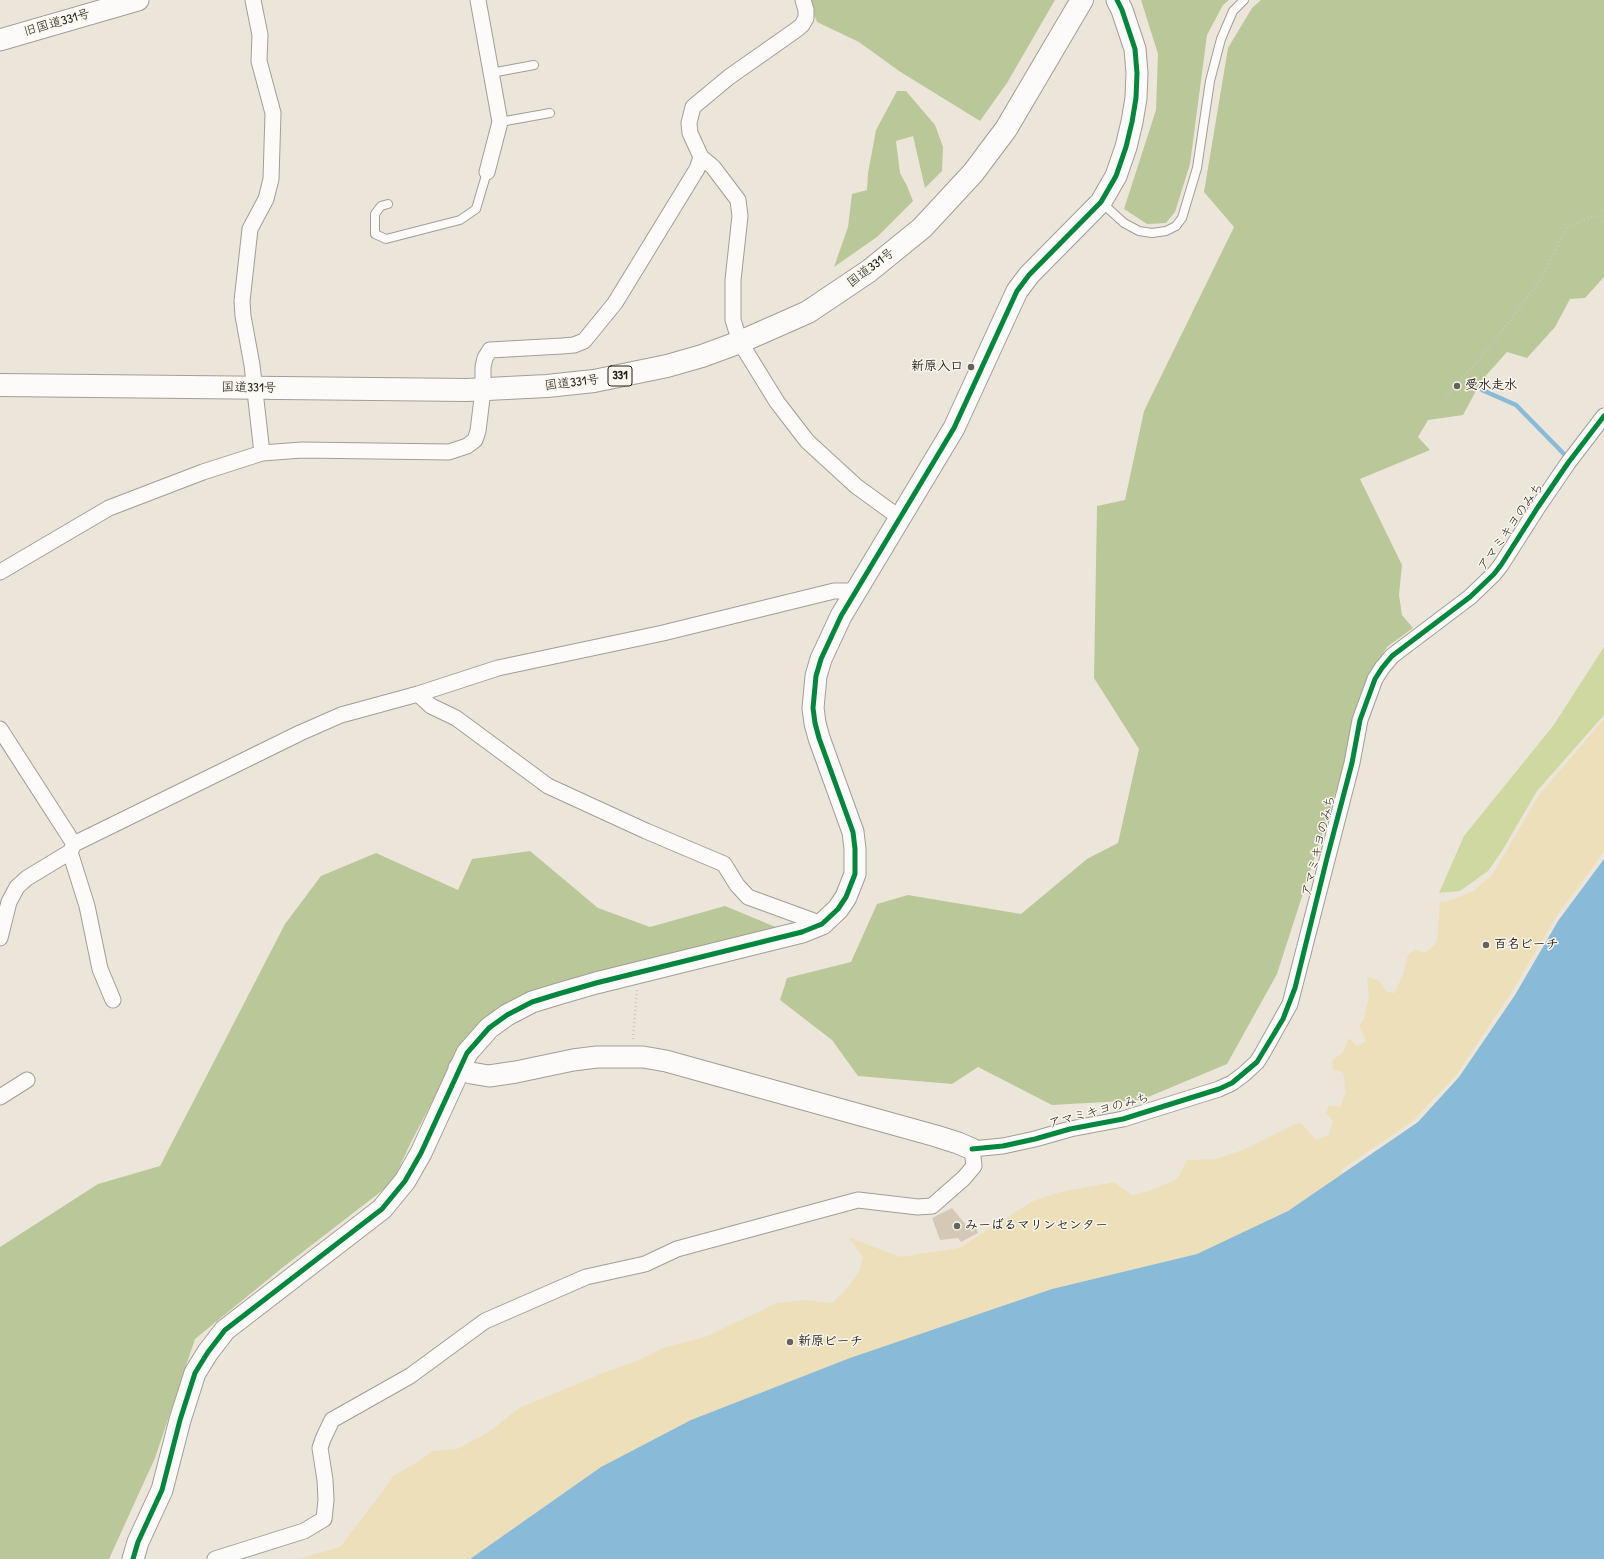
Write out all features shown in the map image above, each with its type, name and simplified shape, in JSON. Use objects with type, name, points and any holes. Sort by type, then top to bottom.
[{"type":"highway","name":"国道331号","points":[[0,385],[483,390],[547,386],[630,374],[702,356],[740,342],[808,312],[869,271],[922,228],[973,172],[1002,135],[1082,0]]},
{"type":"street","name":"旧国道331号","points":[[0,40],[89,7],[138,0]]},
{"type":"street","points":[[253,0],[260,36],[259,61],[274,113],[270,179],[266,199],[250,229],[243,284],[243,316],[262,453]]},
{"type":"street","points":[[478,0],[500,122],[487,172]]},
{"type":"street","points":[[803,0],[806,10],[806,18],[802,25],[729,77],[694,107],[689,123],[690,133],[701,157],[713,167],[738,200],[740,216],[733,280],[733,320],[740,342],[778,402],[807,441],[856,486],[900,518]]},
{"type":"street","points":[[133,1559],[138,1542],[162,1490],[180,1420],[195,1373],[208,1352],[225,1330],[382,1209],[405,1181],[413,1167],[467,1053],[489,1028],[506,1015],[532,1002],[596,983],[776,940],[822,924],[838,909],[851,887],[855,874],[855,849],[853,832],[819,738],[813,708],[816,676],[821,659],[841,616],[954,428],[1017,291],[1029,275],[1101,202],[1116,176],[1126,147],[1132,122],[1136,98],[1137,73],[1135,49],[1122,10],[1117,0]]},
{"type":"street","points":[[0,572],[109,508],[203,472],[262,453],[302,450],[449,452],[468,446],[475,440],[479,424],[483,390],[483,367],[485,358],[490,350],[574,345],[584,341],[615,303],[697,169],[701,157]]},
{"type":"street","name":"アマミキヨのみち","points":[[972,1149],[1022,1142],[1070,1129],[1123,1119],[1219,1089],[1232,1083],[1257,1062],[1283,1019],[1295,988],[1352,764],[1360,720],[1376,679],[1382,668],[1392,656],[1470,597],[1502,565],[1538,507],[1568,463],[1604,416]]},
{"type":"street","points":[[0,938],[9,902],[17,887],[27,878],[72,848],[300,733],[341,715],[418,694],[498,668],[663,633],[834,591],[856,591]]},
{"type":"street","points":[[418,694],[431,706],[456,718],[548,786],[646,831],[724,864],[737,885],[748,897],[822,924]]},
{"type":"street","points":[[0,728],[72,848],[87,906],[100,969],[113,1000]]},
{"type":"street","points":[[215,1559],[304,1532],[324,1519],[326,1500],[325,1480],[320,1448],[332,1420],[410,1376],[485,1321],[586,1277],[645,1264],[677,1249],[858,1200],[932,1206],[964,1178],[974,1166],[972,1149],[958,1143],[666,1061],[644,1057],[597,1057],[573,1060],[489,1076],[471,1073],[459,1068]]},
{"type":"street","points":[[0,1098],[27,1080]]},
{"type":"lane","points":[[1101,202],[1124,223],[1140,231],[1152,234],[1166,231],[1176,226],[1182,218],[1197,168],[1210,82],[1221,39],[1233,11],[1244,0]]},
{"type":"lane","points":[[491,73],[534,65]]},
{"type":"lane","points":[[500,122],[550,113]]},
{"type":"lane","points":[[388,204],[381,206],[375,214],[375,234],[386,239],[460,220],[476,209],[487,172]]},
{"type":"path","points":[[1446,397],[1496,339],[1544,276],[1567,227],[1592,217],[1604,216]]},
{"type":"path","points":[[631,1057],[637,984]]},
{"type":"green space","points":[[808,0],[1055,0],[1007,83],[980,121],[899,71],[859,42],[817,22]]},
{"type":"green space","points":[[1141,0],[1229,0],[1223,5],[1207,35],[1190,164],[1175,212],[1166,223],[1147,224],[1124,209],[1156,110],[1158,54]]},
{"type":"green space","points":[[1261,0],[1604,0],[1604,277],[1585,298],[1570,299],[1555,327],[1527,358],[1507,352],[1482,380],[1463,415],[1428,420],[1418,437],[1430,450],[1360,479],[1402,565],[1399,595],[1402,615],[1413,628],[1387,647],[1370,674],[1356,709],[1346,760],[1277,974],[1227,1064],[1141,1100],[1052,1105],[978,1067],[952,1084],[858,1076],[832,1040],[780,1000],[787,978],[851,962],[877,904],[908,895],[1021,914],[1087,859],[1118,843],[1139,749],[1094,678],[1097,506],[1125,500],[1144,411],[1234,227],[1204,192],[1228,48],[1252,8]]},
{"type":"green space","points":[[897,91],[906,91],[935,125],[943,147],[942,171],[925,188],[913,136],[896,141],[900,173],[913,201],[877,237],[834,267],[848,227],[852,194],[867,190],[868,173],[876,130]]},
{"type":"green space","points":[[1604,647],[1604,715],[1537,791],[1502,851],[1488,871],[1460,891],[1439,893],[1464,836],[1553,726]]},
{"type":"green space","points":[[530,851],[598,908],[650,927],[725,906],[783,930],[557,984],[506,1004],[483,1021],[465,1039],[410,1144],[392,1183],[282,1268],[195,1339],[155,1458],[109,1559],[0,1559],[0,1247],[98,1184],[160,1166],[285,924],[321,876],[376,853],[458,890],[472,859]]},
{"type":"sand","name":"新原ビーチ","points":[[1604,719],[1604,852],[1556,917],[1511,993],[1457,1074],[1413,1121],[1341,1170],[1343,1173],[1288,1211],[1197,1254],[1052,1289],[851,1358],[691,1420],[601,1467],[470,1559],[298,1559],[340,1547],[393,1476],[421,1460],[432,1451],[457,1449],[489,1432],[519,1408],[603,1373],[639,1360],[663,1348],[705,1337],[777,1303],[805,1300],[832,1303],[844,1292],[859,1272],[863,1257],[848,1237],[900,1257],[959,1248],[1033,1201],[1060,1192],[1114,1182],[1132,1195],[1152,1190],[1177,1179],[1187,1160],[1216,1159],[1245,1149],[1295,1124],[1301,1123],[1316,1140],[1329,1135],[1333,1121],[1326,1113],[1329,1105],[1340,1107],[1346,1092],[1343,1072],[1333,1070],[1332,1061],[1343,1052],[1349,1038],[1357,1046],[1366,1041],[1359,1026],[1364,1019],[1369,996],[1367,977],[1379,980],[1386,992],[1394,993],[1403,975],[1408,955],[1415,949],[1425,953],[1437,942],[1440,902],[1448,901],[1473,891],[1492,875],[1539,795]]},
{"type":"water","points":[[1604,859],[1604,1559],[470,1559],[601,1467],[691,1420],[850,1358],[1052,1289],[1197,1254],[1288,1211],[1418,1122],[1459,1077],[1515,995],[1558,921]]},
{"type":"building","points":[[952,1208],[966,1225],[974,1222],[978,1233],[961,1242],[958,1238],[940,1240],[932,1218]]},
{"type":"waterway","points":[[1482,390],[1516,405],[1565,455]]},
{"type":"cycle path","points":[[133,1559],[138,1542],[162,1490],[180,1420],[195,1373],[208,1352],[225,1330],[382,1209],[405,1181],[421,1153],[467,1053],[489,1028],[507,1015],[532,1002],[558,994],[596,983],[802,932],[822,924],[838,909],[846,897],[855,874],[855,849],[853,832],[815,723],[813,708],[816,676],[821,659],[841,616],[954,428],[1017,291],[1029,275],[1101,202],[1116,176],[1126,147],[1132,122],[1136,98],[1137,73],[1135,49],[1122,10],[1117,0]]},
{"type":"cycle path","points":[[972,1149],[1003,1146],[1070,1129],[1123,1119],[1219,1089],[1232,1083],[1257,1062],[1283,1019],[1295,988],[1352,763],[1360,720],[1375,679],[1392,656],[1470,597],[1494,574],[1568,463],[1604,416]]},
{"type":"place","name":"新原入口","points":[[971,367]]},
{"type":"place","name":"受水走水","points":[[1457,386]]},
{"type":"place","name":"百名ビーチ","points":[[1486,945]]},
{"type":"place","name":"みーばるマリンセンター","points":[[957,1226]]},
{"type":"place","name":"新原ビーチ","points":[[790,1342]]}]
